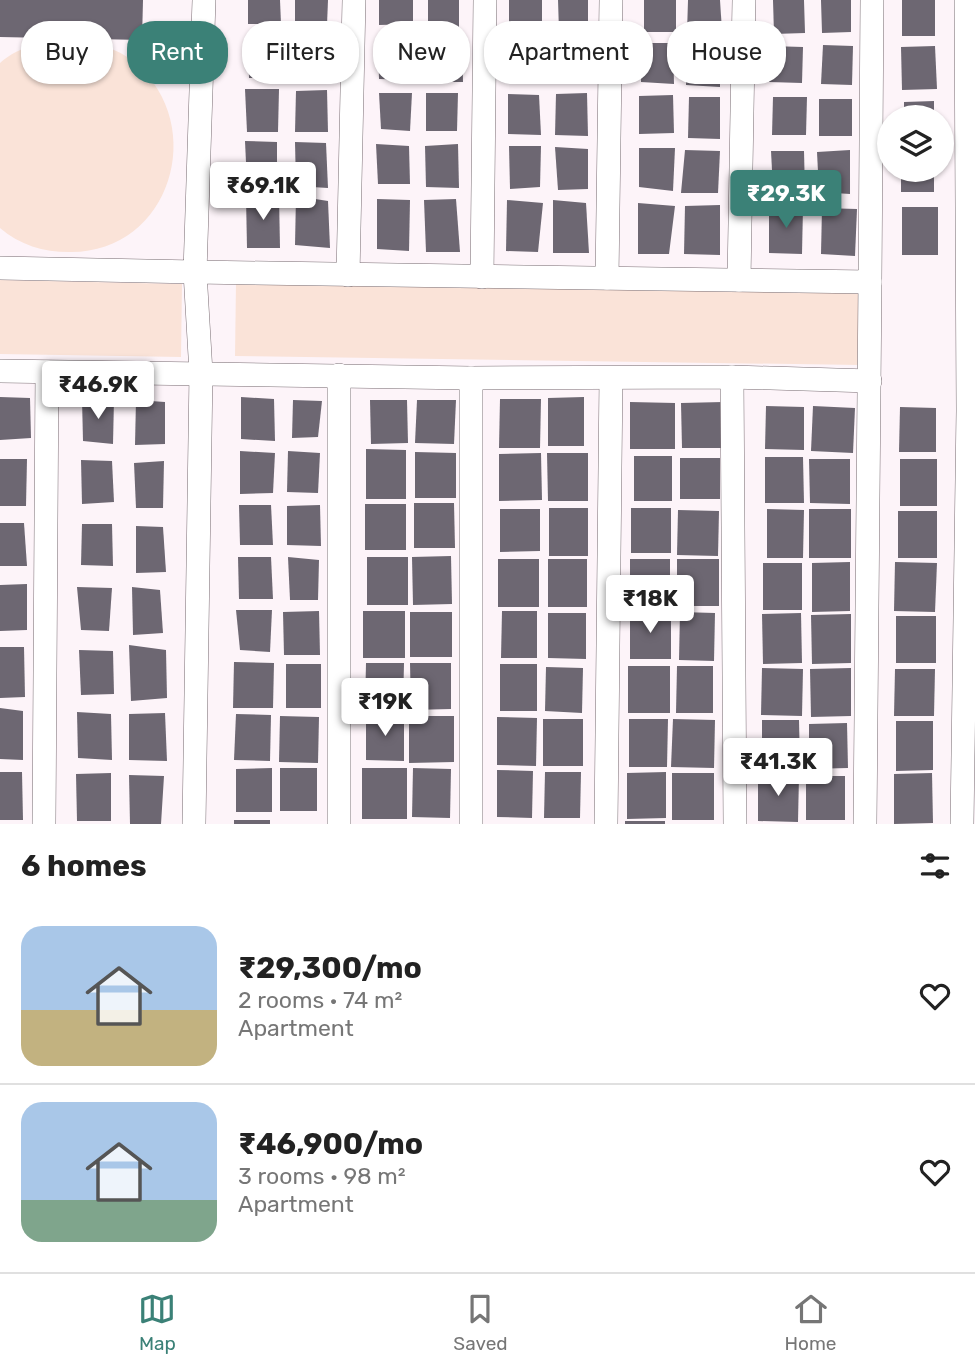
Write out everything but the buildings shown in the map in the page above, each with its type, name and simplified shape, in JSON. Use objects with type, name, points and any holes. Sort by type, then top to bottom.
[{"type":"street","points":[[194,824],[201,373],[195,272],[204,0]]},
{"type":"street","points":[[348,275],[354,0]]},
{"type":"street","points":[[482,276],[485,0]]},
{"type":"street","points":[[607,278],[611,0]]},
{"type":"street","points":[[739,280],[744,0]]},
{"type":"street","points":[[865,824],[872,0]]},
{"type":"street","points":[[962,824],[968,411],[966,0]]},
{"type":"street","points":[[0,268],[870,282]]},
{"type":"street","points":[[0,371],[471,378],[732,377],[870,381]]},
{"type":"street","points":[[44,824],[47,372]]},
{"type":"street","points":[[339,376],[339,824]]},
{"type":"street","points":[[732,377],[735,824]]},
{"type":"street","points":[[471,378],[471,824]]},
{"type":"street","points":[[606,824],[611,378]]},
{"type":"shaded area","points":[[113,49],[127,57],[127,84],[153,84],[158,90],[170,120],[173,151],[168,182],[154,210],[132,232],[104,247],[69,252],[32,246],[0,228],[0,63],[21,50],[21,84],[113,84]]},
{"type":"shaded area","points":[[0,280],[182,284],[181,357],[0,354]]},
{"type":"shaded area","points":[[236,283],[860,293],[859,365],[235,356]]}]
